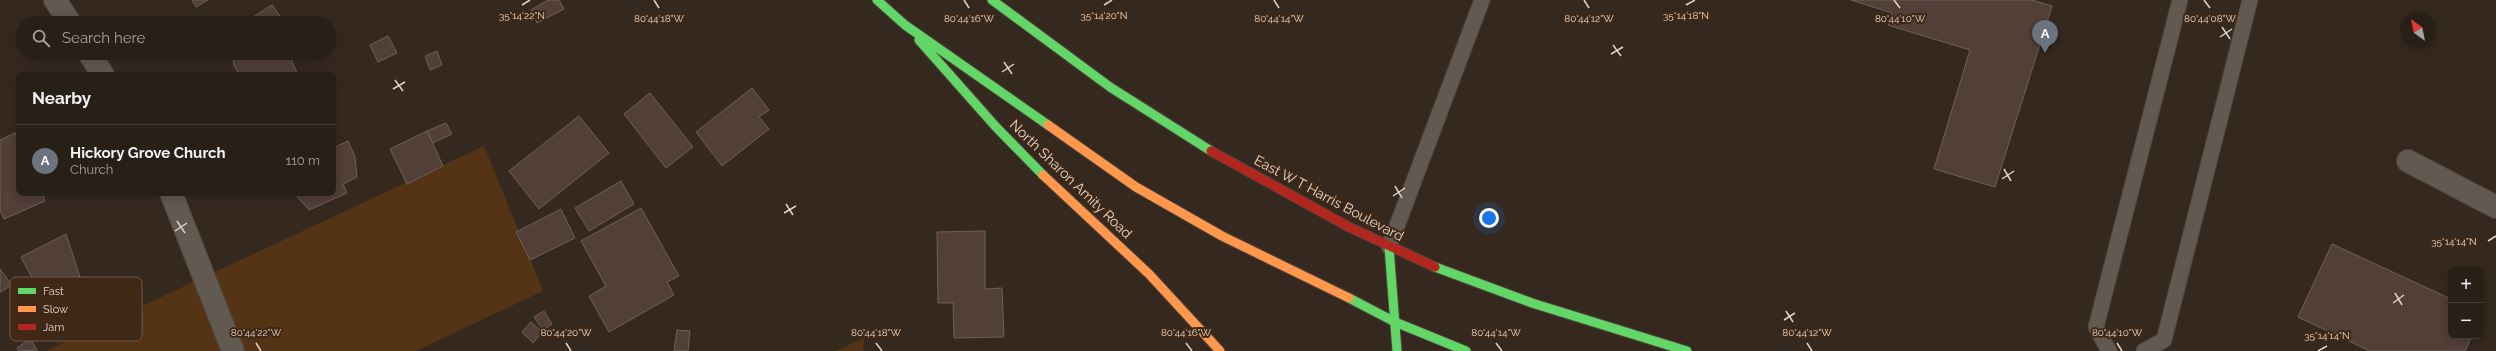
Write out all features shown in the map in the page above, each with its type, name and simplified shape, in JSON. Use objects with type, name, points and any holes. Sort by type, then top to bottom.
[{"type":"main road","points":[[877,0],[905,25],[1136,187],[1222,236],[1320,282],[1395,322],[1466,351]]},
{"type":"main road","name":"East W T Harris Boulevard","points":[[992,0],[1041,40],[1127,100],[1264,182],[1389,247],[1441,270],[1598,325],[1687,351]]},
{"type":"main road","name":"North Sharon Amity Road","points":[[905,25],[1023,155],[1126,252],[1199,324],[1220,351]]},
{"type":"main road","points":[[1389,247],[1397,351]]},
{"type":"street","points":[[55,0],[65,16]]},
{"type":"street","points":[[93,60],[101,72]]},
{"type":"street","points":[[2408,161],[2496,207]]},
{"type":"street","points":[[172,196],[233,351]]},
{"type":"lane","points":[[1389,247],[1482,0]]},
{"type":"lane","points":[[2109,351],[2096,327],[2180,0]]},
{"type":"lane","points":[[2144,351],[2164,340],[2250,0]]},
{"type":"shaded area","points":[[484,146],[543,291],[416,351],[46,351],[67,341],[142,341],[142,306]]},
{"type":"shaded area","points":[[864,338],[863,351],[836,351]]},
{"type":"building","points":[[192,0],[208,0],[196,7]]},
{"type":"building","points":[[548,0],[559,0],[564,9],[537,23],[531,10]]},
{"type":"building","points":[[1851,0],[2032,0],[2052,6],[1995,187],[1934,169],[1970,50],[1888,25],[1892,13]]},
{"type":"building","points":[[272,5],[280,16],[255,16]]},
{"type":"building","points":[[388,36],[397,53],[378,62],[370,45]]},
{"type":"building","points":[[437,51],[442,65],[430,70],[425,56]]},
{"type":"building","points":[[233,60],[291,60],[297,72],[238,72],[234,66]]},
{"type":"building","points":[[752,88],[769,110],[759,117],[769,129],[722,166],[696,132]]},
{"type":"building","points":[[650,93],[693,147],[666,168],[624,114]]},
{"type":"building","points":[[579,116],[609,153],[539,209],[509,171]]},
{"type":"building","points":[[446,123],[452,134],[432,143],[427,131]]},
{"type":"building","points":[[427,131],[443,166],[407,184],[390,149]]},
{"type":"building","points":[[15,133],[16,135],[16,196],[43,196],[45,201],[4,219],[0,210],[0,140]]},
{"type":"building","points":[[348,141],[355,157],[357,177],[343,184],[347,193],[309,210],[297,196],[336,196],[336,147]]},
{"type":"building","points":[[621,181],[634,204],[589,231],[575,208]]},
{"type":"building","points":[[641,208],[679,276],[667,282],[674,295],[609,332],[589,296],[606,286],[581,241]]},
{"type":"building","points":[[561,209],[575,238],[530,260],[516,232]]},
{"type":"building","points":[[985,231],[985,289],[1002,288],[1004,337],[954,338],[953,303],[938,303],[937,232]]},
{"type":"building","points":[[66,234],[80,277],[32,277],[21,257]]},
{"type":"building","points":[[2332,244],[2448,298],[2448,339],[2471,339],[2465,351],[2370,351],[2298,317]]},
{"type":"building","points":[[0,269],[10,282],[10,286],[0,292]]},
{"type":"building","points":[[544,311],[552,324],[543,330],[534,317]]},
{"type":"building","points":[[531,322],[542,332],[533,343],[522,332]]},
{"type":"building","points":[[677,330],[690,331],[688,351],[674,351]]},
{"type":"building","points":[[27,341],[31,341],[37,350],[19,351],[17,348]]},
{"type":"traffic: fast","points":[[877,0],[905,25],[1048,125]]},
{"type":"traffic: fast","points":[[992,0],[1110,87],[1211,151]]},
{"type":"traffic: fast","points":[[919,40],[996,127],[1043,175]]},
{"type":"traffic: fast","points":[[1389,247],[1397,351]]},
{"type":"traffic: fast","points":[[1435,267],[1532,303],[1687,351]]},
{"type":"traffic: fast","points":[[1349,298],[1395,322],[1466,351]]},
{"type":"traffic: slow","points":[[1048,125],[1136,187],[1222,236],[1349,298]]},
{"type":"traffic: slow","points":[[1043,175],[1149,274],[1220,351]]},
{"type":"traffic: jam","points":[[1211,151],[1349,227],[1435,267]]},
{"type":"place","name":"Hickory Grove Church","points":[[2045,53]]}]
